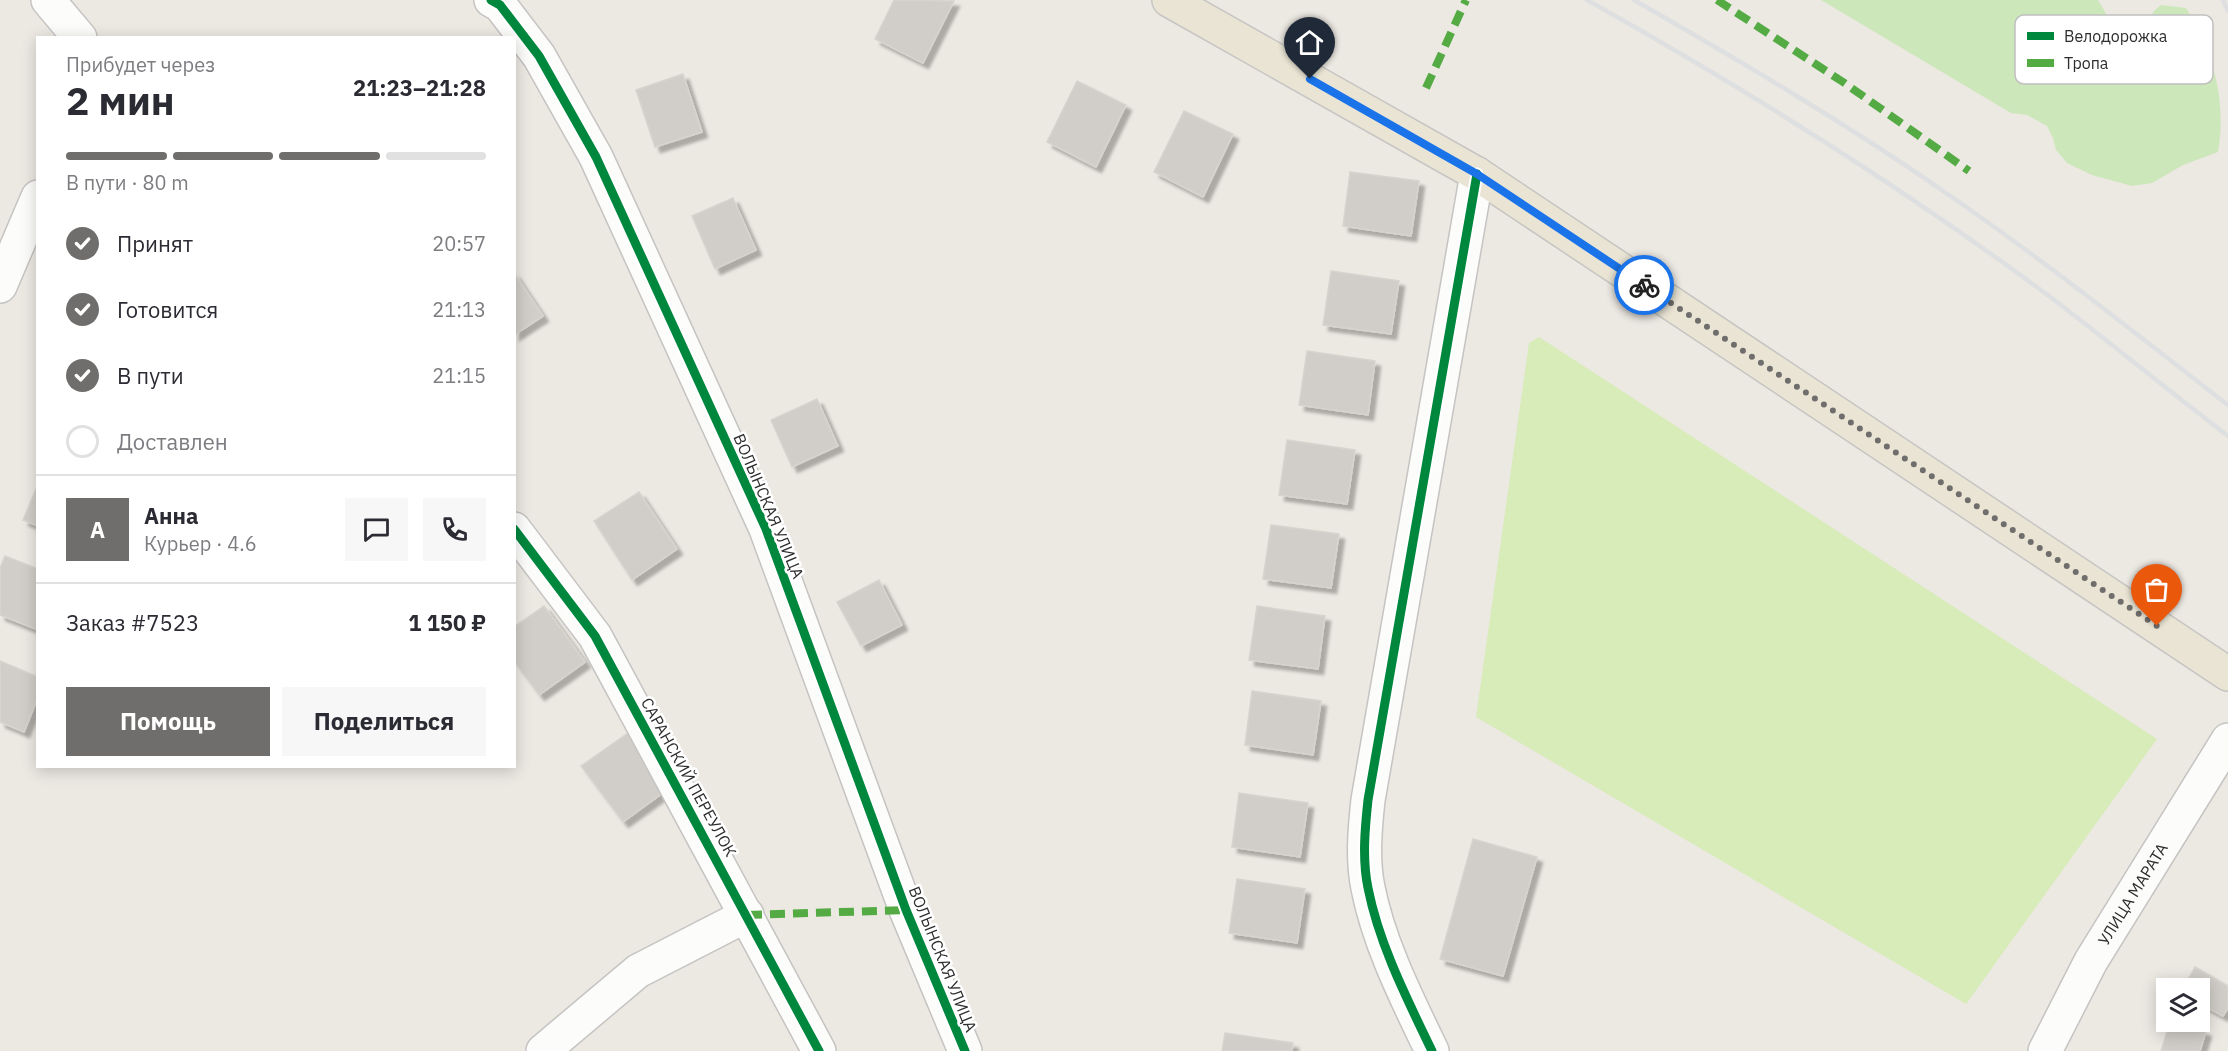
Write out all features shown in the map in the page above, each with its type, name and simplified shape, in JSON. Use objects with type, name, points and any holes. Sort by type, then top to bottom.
[{"type":"main road","points":[[1169,0],[1477,174],[2228,674]]},
{"type":"street","points":[[48,0],[78,36]]},
{"type":"street","name":"ВОЛЫНСКАЯ УЛИЦА","points":[[491,0],[500,6],[539,56],[596,157],[766,529],[906,910],[965,1051]]},
{"type":"street","points":[[1432,1051],[1411,1008],[1377,925],[1367,886],[1365,837],[1368,800],[1477,174]]},
{"type":"street","points":[[0,286],[36,202]]},
{"type":"street","name":"САРАНСКИЙ ПЕРЕУЛОК","points":[[516,532],[595,636],[819,1051]]},
{"type":"street","name":"УЛИЦА МАРАТА","points":[[2045,1051],[2091,961],[2228,740]]},
{"type":"street","points":[[543,1051],[638,971],[747,915]]},
{"type":"green space","points":[[1821,0],[2098,0],[2107,15],[2015,15],[2015,84],[2213,84],[2213,70],[2221,114],[2218,152],[2183,165],[2152,183],[2132,186],[2092,175],[2067,163],[2056,150],[2047,126],[2027,115],[2011,113]]},
{"type":"green space","points":[[2161,5],[2186,8],[2190,15],[2152,15]]},
{"type":"green space","points":[[1539,337],[2157,739],[1966,1004],[1476,717],[1529,343]]},
{"type":"building","points":[[894,0],[954,1],[923,63],[875,39]]},
{"type":"building","points":[[683,74],[702,132],[655,147],[636,90]]},
{"type":"building","points":[[1077,81],[1126,105],[1096,167],[1047,142]]},
{"type":"building","points":[[1184,111],[1233,134],[1203,197],[1154,172]]},
{"type":"building","points":[[1350,172],[1419,181],[1411,236],[1343,226]]},
{"type":"building","points":[[733,198],[756,250],[715,269],[692,216]]},
{"type":"building","points":[[1331,271],[1399,281],[1391,334],[1323,325]]},
{"type":"building","points":[[516,276],[543,316],[516,334]]},
{"type":"building","points":[[1307,351],[1375,361],[1368,415],[1299,405]]},
{"type":"building","points":[[817,399],[838,446],[792,467],[771,420]]},
{"type":"building","points":[[1287,440],[1355,450],[1347,504],[1279,495]]},
{"type":"building","points":[[36,489],[36,525],[23,520]]},
{"type":"building","points":[[639,492],[677,549],[632,580],[594,521]]},
{"type":"building","points":[[1271,525],[1339,534],[1331,588],[1263,579]]},
{"type":"building","points":[[5,556],[36,568],[36,629],[0,615],[0,568]]},
{"type":"building","points":[[879,580],[902,625],[861,646],[837,602]]},
{"type":"building","points":[[544,606],[585,662],[539,695],[516,664],[516,626]]},
{"type":"building","points":[[1257,606],[1325,616],[1318,669],[1249,660]]},
{"type":"building","points":[[0,661],[36,676],[36,702],[24,732],[0,722]]},
{"type":"building","points":[[1252,691],[1321,701],[1313,755],[1245,745]]},
{"type":"building","points":[[628,733],[668,789],[623,822],[581,766]]},
{"type":"building","points":[[1239,793],[1308,803],[1300,857],[1232,847]]},
{"type":"building","points":[[1473,839],[1537,857],[1503,976],[1440,959]]},
{"type":"building","points":[[1237,879],[1305,889],[1297,943],[1229,933]]},
{"type":"building","points":[[2195,967],[2228,986],[2228,1008],[2223,1016],[2210,1009],[2210,978],[2189,978]]},
{"type":"building","points":[[2167,1032],[2206,1032],[2200,1051],[2161,1051]]},
{"type":"building","points":[[1225,1033],[1293,1043],[1292,1051],[1222,1051]]},
{"type":"railway","points":[[1587,0],[1707,69],[1883,180],[2053,299],[2228,436]]},
{"type":"railway","points":[[1634,0],[1799,97],[1920,175],[2061,276],[2228,405]]},
{"type":"railway","points":[[2223,0],[2228,11]]},
{"type":"marked path","points":[[1426,88],[1466,0]]},
{"type":"marked path","points":[[1717,0],[1843,82],[1969,171]]},
{"type":"marked path","points":[[747,915],[906,910]]},
{"type":"cycle path","points":[[491,0],[500,5],[539,56],[596,157],[766,529],[906,910],[965,1051]]},
{"type":"cycle path","points":[[1432,1051],[1379,930],[1366,877],[1365,833],[1368,800],[1477,174]]},
{"type":"cycle path","points":[[516,532],[595,636],[819,1051]]},
{"type":"way so far","points":[[1644,285],[2157,626]]},
{"type":"route","points":[[1310,79],[1477,174],[1644,285]]}]
